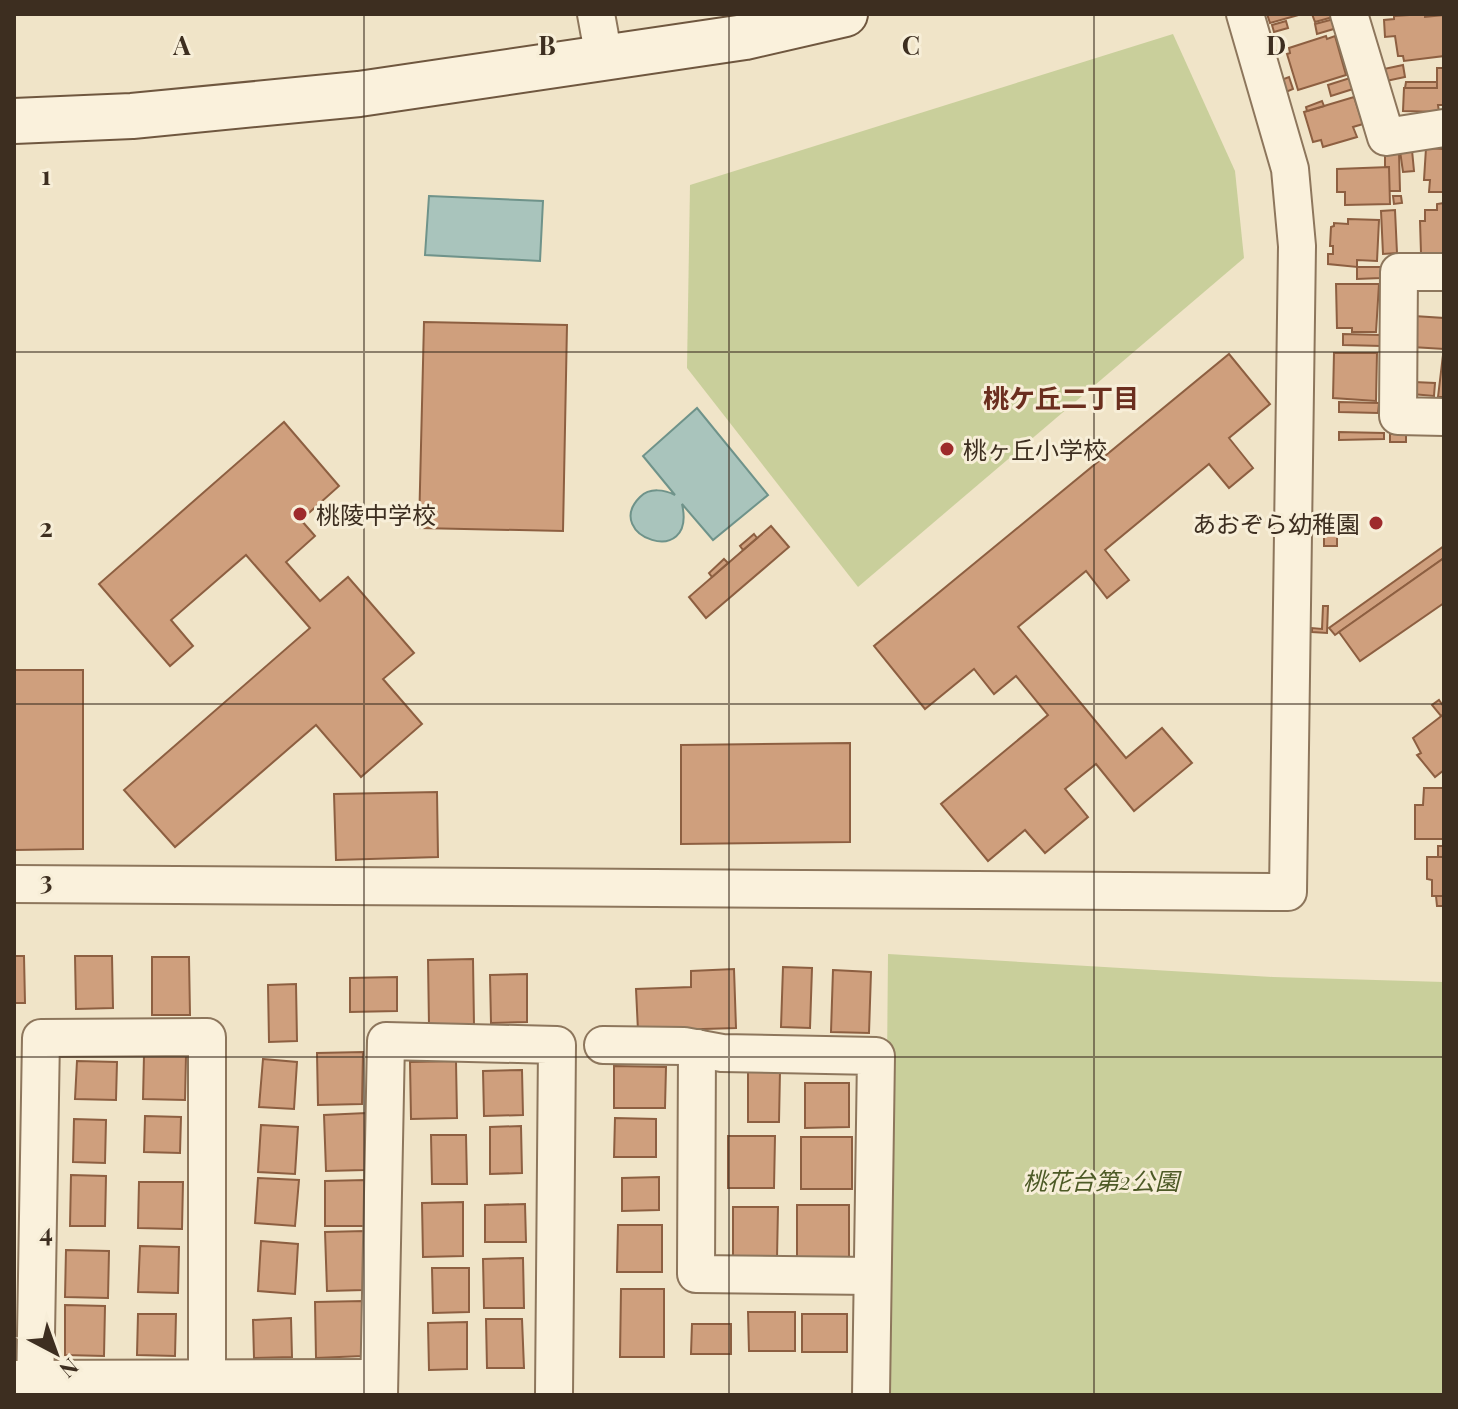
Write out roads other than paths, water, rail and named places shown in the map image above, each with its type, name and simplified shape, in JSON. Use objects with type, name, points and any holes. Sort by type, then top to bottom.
[{"type":"street","points":[[596,14],[604,58]]},
{"type":"street","points":[[14,121],[132,116],[359,94],[745,37],[845,14]]},
{"type":"street","points":[[14,884],[1288,892],[1297,246],[1290,169],[1245,14]]},
{"type":"street","points":[[1349,14],[1386,137],[1444,128]]},
{"type":"street","points":[[1444,272],[1399,272],[1398,416],[1444,417]]},
{"type":"street","points":[[207,1386],[207,1037],[41,1038],[28,1385],[379,1387],[386,1041],[557,1045],[554,1395]]},
{"type":"street","points":[[603,1045],[684,1046],[722,1053],[876,1056],[871,1395]]},
{"type":"street","points":[[697,1048],[696,1274],[872,1276]]},
{"type":"water","points":[[429,196],[543,201],[540,261],[425,255]]},
{"type":"water","points":[[697,408],[768,495],[713,540],[682,504],[683,524],[676,536],[665,541],[652,540],[640,534],[632,524],[631,511],[640,497],[648,492],[662,491],[675,495],[643,456]]},
{"type":"place","name":"桃ヶ丘小学校","points":[[947,449]]},
{"type":"place","name":"桃陵中学校","points":[[300,514]]},
{"type":"place","name":"あおぞら幼稚園","points":[[1376,523]]},
{"type":"district","name":"桃ケ丘二丁目","points":[[1061,397]]},
{"type":"park label","name":"桃花台第2公園","points":[[1101,1180]]}]
